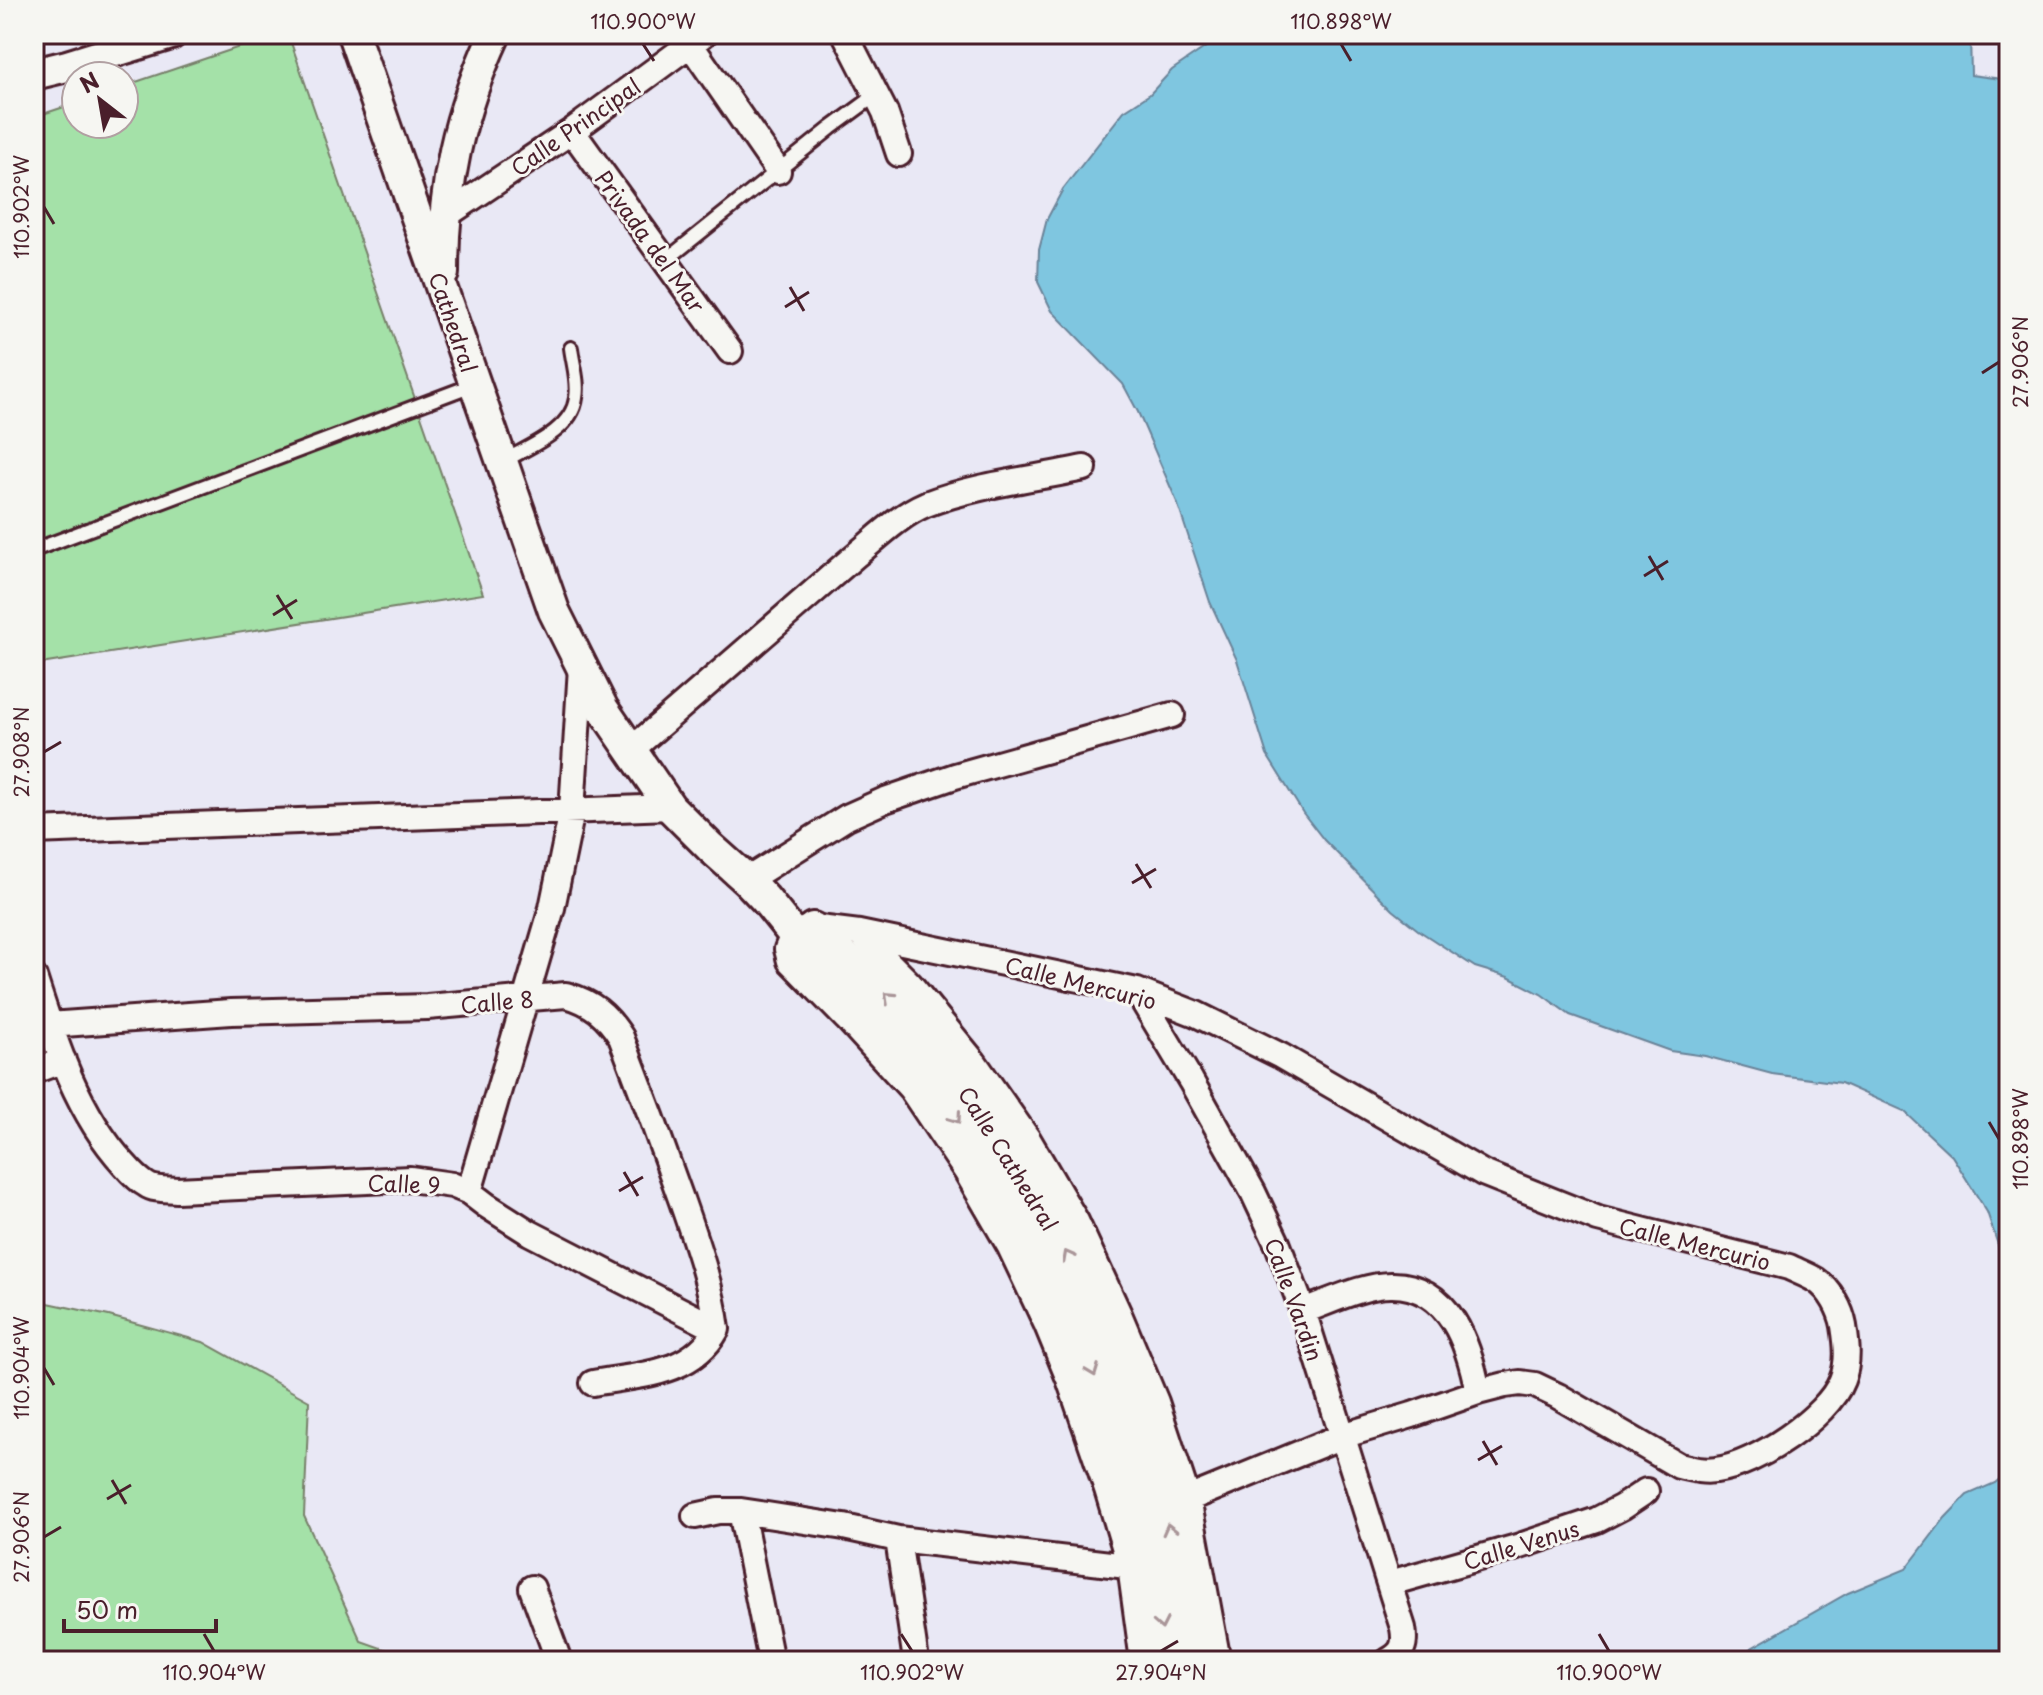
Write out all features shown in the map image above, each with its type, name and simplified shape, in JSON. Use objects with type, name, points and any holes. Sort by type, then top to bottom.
[{"type":"street","points":[[34,74],[171,34]]},
{"type":"street","name":"Cathedral","points":[[353,34],[554,611]]},
{"type":"street","points":[[443,291],[445,216],[452,160],[463,115],[495,34]]},
{"type":"street","points":[[845,34],[885,112],[899,154]]},
{"type":"street","points":[[697,39],[778,171]]},
{"type":"street","name":"Calle Principal","points":[[445,216],[572,131],[697,39]]},
{"type":"street","name":"Privada del Mar","points":[[572,131],[730,351]]},
{"type":"street","points":[[631,750],[893,524],[924,505],[964,492],[1084,468]]},
{"type":"street","name":"Calle Cathedral","points":[[554,611],[603,709],[670,807],[802,931],[918,1024],[948,1062],[1035,1193],[1083,1284],[1135,1403],[1158,1484],[1153,1568]]},
{"type":"street","points":[[469,1192],[552,908],[572,811],[581,667]]},
{"type":"street","points":[[756,890],[847,817],[885,800],[955,776],[1172,715]]},
{"type":"street","points":[[34,831],[670,807]]},
{"type":"street","points":[[802,931],[787,949],[790,961],[911,1089],[966,1171],[1010,1247],[1069,1379],[1107,1489],[1153,1568],[1194,1661]]},
{"type":"street","name":"Calle Cathedral","points":[[802,931],[955,1114],[1009,1199],[1061,1296],[1094,1372],[1153,1568]]},
{"type":"street","name":"Calle Mercurio","points":[[802,931],[859,933],[1137,991],[1196,1014],[1281,1056],[1483,1173],[1598,1219],[1789,1267],[1818,1281],[1831,1295],[1842,1316],[1848,1353],[1841,1382],[1822,1410],[1760,1455],[1734,1466],[1699,1471],[1679,1466],[1558,1396],[1535,1385],[1520,1383],[1478,1392],[1342,1436],[1188,1499]]},
{"type":"street","points":[[859,933],[910,984],[974,1062],[1028,1139],[1076,1221],[1156,1402],[1188,1499],[1218,1661]]},
{"type":"street","points":[[34,977],[63,1060],[34,1071]]},
{"type":"street","name":"Calle Vardin","points":[[1137,991],[1253,1192],[1278,1245],[1303,1311],[1403,1628],[1405,1641],[1401,1652],[1388,1661]]},
{"type":"street","name":"Calle 8","points":[[49,1025],[231,1012],[427,1007],[566,995],[583,1000],[611,1021],[621,1037],[697,1245],[717,1329]]},
{"type":"street","name":"Calle 9","points":[[63,1060],[90,1119],[113,1152],[149,1187],[177,1190],[410,1179],[452,1185],[469,1192],[530,1233],[717,1329]]},
{"type":"street","points":[[1303,1311],[1368,1288],[1391,1284],[1415,1288],[1432,1296],[1457,1325],[1467,1346],[1478,1392]]},
{"type":"street","points":[[593,1383],[682,1364],[709,1344],[717,1329]]},
{"type":"street","name":"Calle Venus","points":[[1390,1583],[1517,1547],[1597,1520],[1646,1491]]},
{"type":"street","points":[[695,1516],[718,1511],[741,1511],[898,1539],[1153,1568]]},
{"type":"street","points":[[741,1511],[771,1661]]},
{"type":"street","points":[[898,1539],[916,1661]]},
{"type":"street","points":[[1143,1661],[1153,1568]]},
{"type":"street","points":[[1153,1568],[1167,1661]]},
{"type":"street","points":[[532,1588],[559,1661]]},
{"type":"lane","points":[[665,261],[876,95]]},
{"type":"lane","points":[[502,462],[548,436],[571,415],[577,392],[571,348]]},
{"type":"lane","points":[[34,550],[475,384]]},
{"type":"green space","points":[[278,34],[288,34],[483,594],[34,665],[34,117],[60,108],[60,140],[140,140],[140,81]]},
{"type":"green space","points":[[34,1300],[109,1316],[203,1342],[309,1401],[304,1516],[361,1641],[418,1661],[34,1661]]},
{"type":"water","points":[[1225,34],[1970,34],[1971,75],[2009,80],[2009,1278],[1987,1212],[1952,1156],[1904,1111],[1841,1083],[1772,1074],[1705,1056],[1670,1051],[1570,1015],[1541,994],[1508,977],[1475,967],[1418,930],[1393,910],[1324,840],[1303,813],[1267,755],[1237,660],[1210,602],[1177,502],[1138,412],[1123,384],[1052,311],[1038,282],[1039,250],[1047,219],[1063,189],[1124,111],[1150,94],[1172,70]]},
{"type":"water","points":[[2009,1471],[2009,1661],[1721,1661],[1739,1655],[1848,1593],[1906,1569],[1967,1495],[1995,1483]]}]
